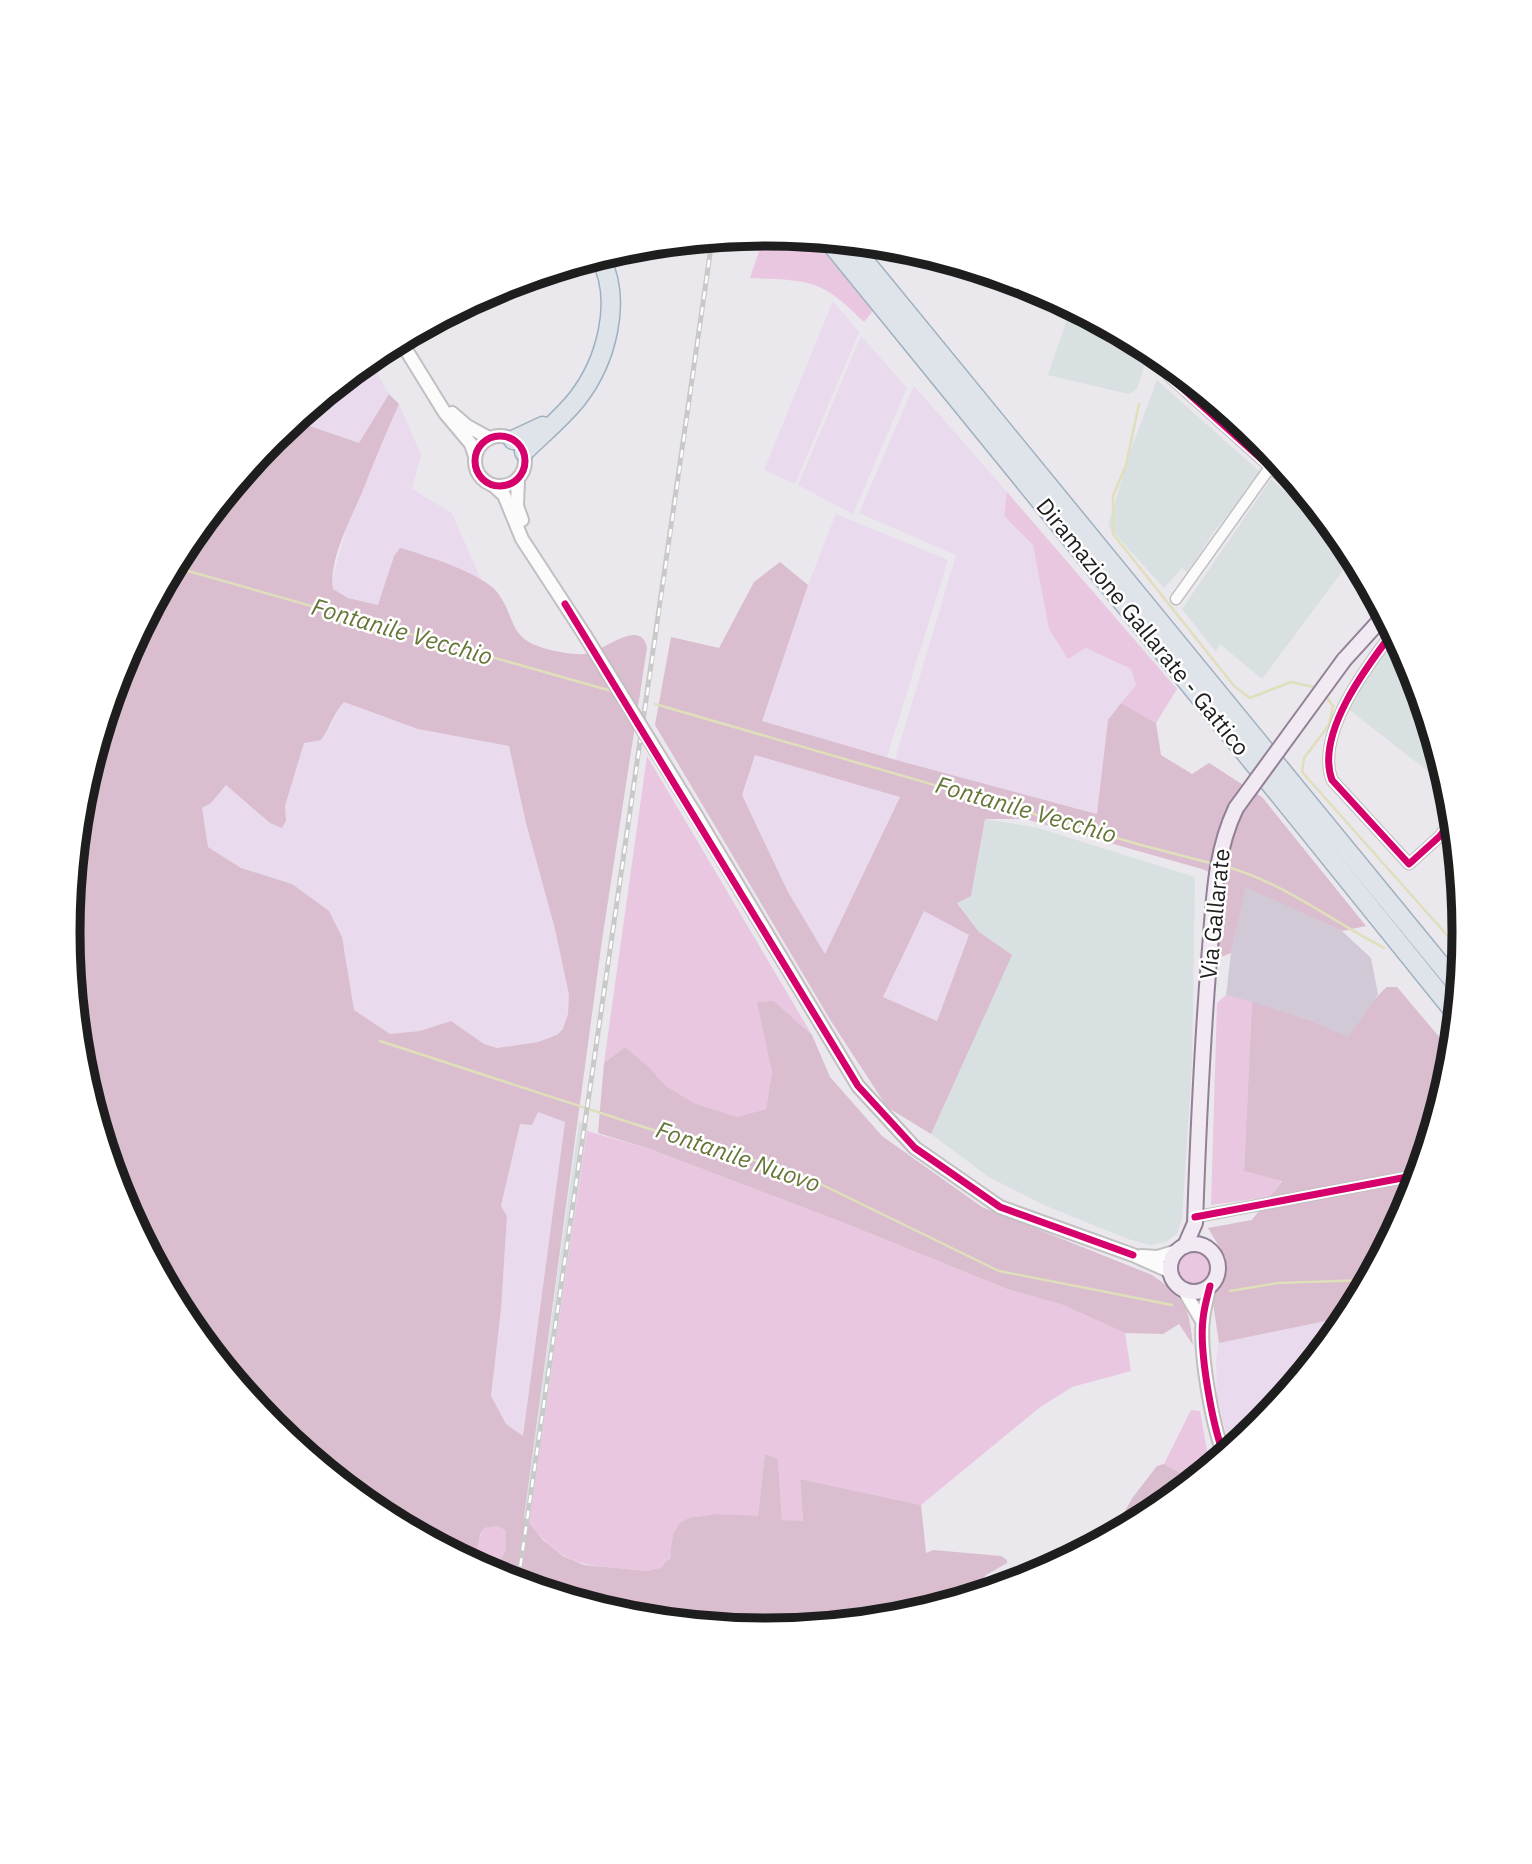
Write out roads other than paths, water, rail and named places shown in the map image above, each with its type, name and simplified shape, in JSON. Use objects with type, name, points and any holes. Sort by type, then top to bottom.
[{"type":"highway","name":"Diramazione Gallarate - Gattico","points":[[836,250],[1448,1004]]},
{"type":"highway","name":"Diramazione Gallarate - Gattico","points":[[858,252],[1450,976]]},
{"type":"highway","points":[[518,446],[555,420],[576,401],[603,351],[610,305],[603,267]]},
{"type":"main road","name":"Via Gallarate","points":[[1181,1249],[1195,1220],[1202,1052],[1216,874],[1225,832],[1236,808],[1344,660],[1378,623]]},
{"type":"main road","points":[[1195,1220],[1217,1262],[1217,1275],[1210,1286],[1197,1292],[1183,1289],[1173,1279],[1171,1272],[1171,1264],[1181,1249],[1194,1244],[1203,1245],[1210,1250]]},
{"type":"street","points":[[409,347],[448,409],[467,426],[489,438]]},
{"type":"street","points":[[406,349],[445,413],[471,444],[481,478],[504,495],[522,539],[697,817],[858,1086],[915,1148],[1000,1207],[1133,1255],[1171,1272]]},
{"type":"street","points":[[1184,389],[1226,425]]},
{"type":"street","points":[[475,456],[482,443],[489,438],[505,436],[518,446],[525,467],[518,479],[511,484],[494,486]]},
{"type":"street","points":[[1176,599],[1270,468]]},
{"type":"street","points":[[518,479],[517,506],[527,535],[565,604]]},
{"type":"street","points":[[1386,641],[1344,704],[1329,755],[1328,770],[1332,780],[1409,864],[1444,831]]},
{"type":"street","points":[[1195,1220],[1405,1178]]},
{"type":"street","points":[[1133,1255],[1158,1257],[1181,1249]]},
{"type":"street","points":[[1210,1286],[1202,1321],[1205,1367],[1214,1422],[1221,1444]]},
{"type":"street","points":[[1183,1289],[1202,1321]]},
{"type":"waterway","points":[[1139,404],[1126,465],[1113,496],[1113,534],[1234,686],[1250,698],[1291,682],[1318,688]]},
{"type":"waterway","name":"Fontanile Vecchio","points":[[184,570],[615,692]]},
{"type":"waterway","points":[[1325,695],[1333,706],[1329,725],[1304,758],[1302,772],[1452,940]]},
{"type":"waterway","name":"Fontanile Vecchio","points":[[655,704],[1214,864]]},
{"type":"waterway","name":"Fontanile Vecchio","points":[[1224,866],[1286,892],[1384,948]]},
{"type":"waterway","name":"Fontanile Nuovo","points":[[380,1041],[656,1131],[798,1173],[999,1271],[1172,1305]]},
{"type":"waterway","name":"Fontanile Nuovo","points":[[1230,1291],[1278,1283],[1357,1280]]},
{"type":"railway","points":[[520,1571],[711,249]]}]
